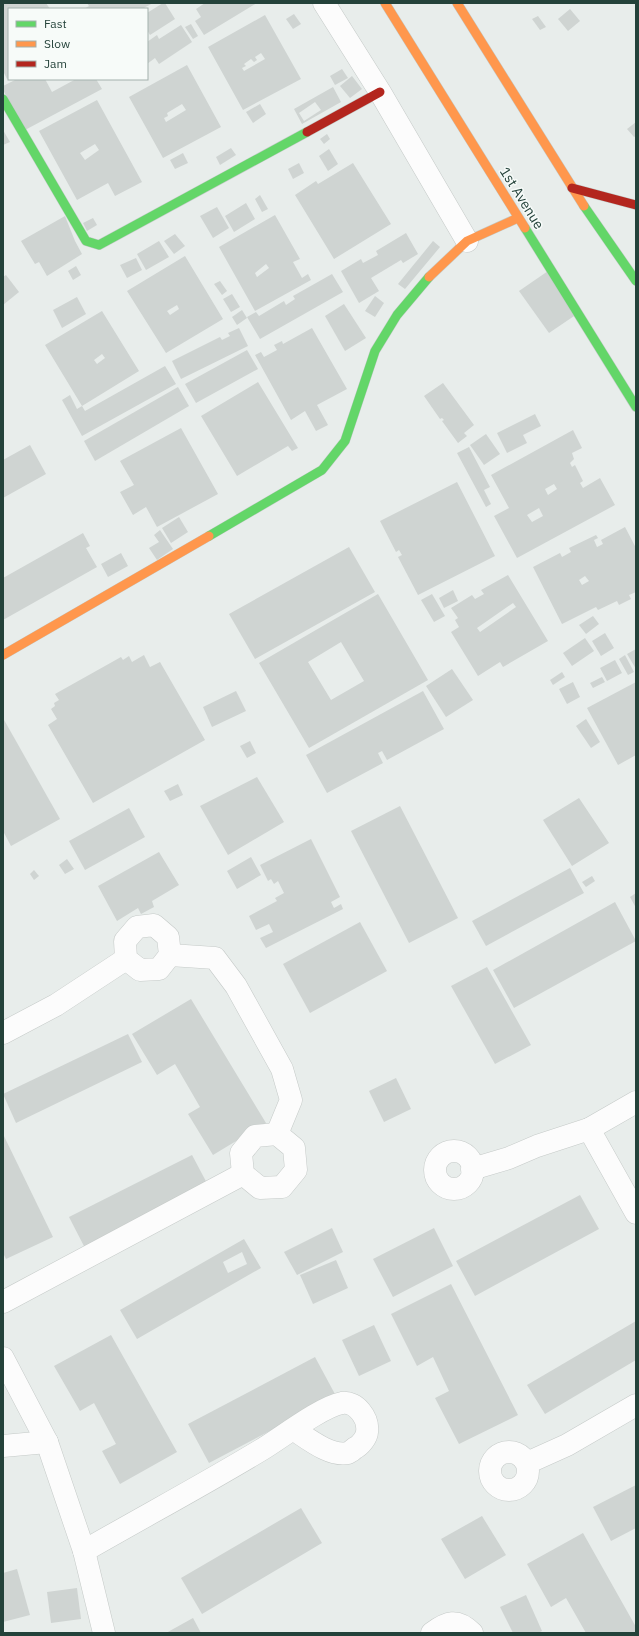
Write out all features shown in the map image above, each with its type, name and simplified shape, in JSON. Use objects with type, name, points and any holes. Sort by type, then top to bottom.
[{"type":"street","points":[[324,3],[380,92],[467,241]]},
{"type":"street","name":"1st Avenue","points":[[385,3],[636,407]]},
{"type":"street","points":[[457,3],[572,188],[636,281]]},
{"type":"street","points":[[3,99],[86,241],[98,245],[380,92]]},
{"type":"street","points":[[572,188],[636,205]]},
{"type":"street","points":[[3,655],[322,470],[345,441],[376,351],[397,315],[427,278],[467,241],[518,218]]},
{"type":"street","points":[[154,926],[168,937],[170,955],[158,969],[140,970],[126,959],[125,941],[137,927],[154,926]]},
{"type":"street","points":[[170,955],[215,958],[236,986],[282,1069],[291,1100],[277,1134]]},
{"type":"street","points":[[3,1033],[56,1005],[126,959]]},
{"type":"street","points":[[472,1168],[509,1158],[537,1146],[589,1129],[636,1102]]},
{"type":"street","points":[[589,1129],[636,1213]]},
{"type":"street","points":[[277,1134],[294,1148],[296,1170],[282,1187],[260,1188],[243,1174],[241,1153],[255,1136],[277,1134]]},
{"type":"street","points":[[3,1302],[243,1174]]},
{"type":"street","points":[[3,1358],[47,1442],[84,1551],[104,1633]]},
{"type":"street","points":[[527,1463],[567,1445],[636,1405]]},
{"type":"street","points":[[84,1551],[261,1450],[293,1429]]},
{"type":"street","points":[[3,1446],[47,1442]]},
{"type":"street","points":[[432,1633],[445,1624],[455,1623],[465,1626],[472,1633]]},
{"type":"building","points":[[3,3],[46,3],[49,8],[8,8],[8,78],[3,71]]},
{"type":"building","points":[[87,3],[153,3],[144,8],[86,8],[89,6]]},
{"type":"building","points":[[165,3],[175,19],[150,35],[148,32],[148,12]]},
{"type":"building","points":[[205,3],[257,3],[204,35],[195,21],[201,17],[196,9]]},
{"type":"building","points":[[570,9],[580,21],[568,31],[558,19]]},
{"type":"building","points":[[294,14],[301,24],[293,29],[286,19]]},
{"type":"building","points":[[265,15],[301,79],[243,110],[208,47]],"holes":[[[261,53],[265,59],[244,71],[242,68],[246,66],[244,64],[251,59],[254,62],[257,60],[255,57]]]},
{"type":"building","points":[[538,16],[546,27],[540,30],[532,19]]},
{"type":"building","points":[[191,24],[198,36],[193,39],[185,27]]},
{"type":"building","points":[[181,25],[192,42],[159,64],[155,58],[148,63],[148,41],[157,35],[159,39]]},
{"type":"building","points":[[187,65],[221,127],[163,158],[129,97]],"holes":[[[182,104],[186,110],[166,122],[164,118],[168,116],[167,113]]]},
{"type":"building","points":[[342,69],[348,78],[335,85],[330,76]]},
{"type":"building","points":[[352,76],[362,89],[350,98],[340,86]]},
{"type":"building","points":[[15,80],[46,80],[52,92],[74,80],[97,80],[102,89],[25,130],[3,90],[3,86]]},
{"type":"building","points":[[333,87],[341,102],[302,124],[294,109]],"holes":[[[315,102],[321,110],[304,121],[299,113]]]},
{"type":"building","points":[[97,100],[142,182],[115,196],[108,183],[77,200],[39,131]],"holes":[[[95,144],[99,150],[85,160],[80,153]]]},
{"type":"building","points":[[260,104],[266,114],[253,123],[246,112]]},
{"type":"building","points":[[636,122],[636,136],[634,137],[627,129]]},
{"type":"building","points":[[3,130],[10,142],[3,145]]},
{"type":"building","points":[[327,134],[330,139],[324,144],[320,139]]},
{"type":"building","points":[[231,148],[236,155],[220,165],[216,157]]},
{"type":"building","points":[[329,149],[338,164],[328,171],[319,156]]},
{"type":"building","points":[[183,153],[188,163],[175,169],[170,160]]},
{"type":"building","points":[[299,163],[304,173],[293,179],[288,169]]},
{"type":"building","points":[[353,163],[391,224],[334,259],[295,195],[316,181],[318,184]]},
{"type":"building","points":[[260,195],[268,209],[262,212],[255,199]]},
{"type":"building","points":[[246,203],[255,219],[234,232],[225,216]]},
{"type":"building","points":[[217,207],[229,228],[213,238],[200,216]]},
{"type":"building","points":[[275,215],[300,259],[293,262],[302,278],[308,274],[311,280],[255,311],[219,247]],"holes":[[[266,264],[269,268],[257,277],[255,273]]]},
{"type":"building","points":[[65,216],[82,254],[47,276],[39,262],[35,264],[21,241]]},
{"type":"building","points":[[93,218],[97,225],[87,231],[83,223]]},
{"type":"building","points":[[406,233],[418,254],[403,263],[401,260],[371,278],[379,291],[359,303],[341,271],[361,259],[363,263],[378,255],[376,251]]},
{"type":"building","points":[[175,234],[185,246],[174,254],[164,241]]},
{"type":"building","points":[[159,241],[169,257],[146,270],[137,254]]},
{"type":"building","points":[[433,241],[440,247],[405,289],[398,284]]},
{"type":"building","points":[[185,256],[223,319],[166,353],[127,291]],"holes":[[[177,305],[179,309],[170,315],[167,311]]]},
{"type":"building","points":[[136,258],[142,270],[127,278],[120,265]]},
{"type":"building","points":[[76,266],[81,275],[73,280],[68,271]]},
{"type":"building","points":[[551,269],[580,312],[549,333],[519,291]]},
{"type":"building","points":[[332,274],[343,292],[260,339],[247,317],[256,312],[259,316],[284,301],[286,305],[295,299],[293,296]]},
{"type":"building","points":[[6,275],[19,292],[3,305],[3,277]]},
{"type":"building","points":[[220,281],[227,291],[222,295],[214,284]]},
{"type":"building","points":[[232,294],[240,307],[231,312],[223,299]]},
{"type":"building","points":[[375,296],[384,303],[375,317],[365,311]]},
{"type":"building","points":[[77,297],[86,314],[62,328],[53,310]]},
{"type":"building","points":[[344,304],[366,338],[345,351],[325,316]]},
{"type":"building","points":[[242,310],[247,318],[237,325],[232,317]]},
{"type":"building","points":[[102,311],[139,371],[82,406],[45,345]],"holes":[[[102,354],[105,358],[97,364],[94,360]]]},
{"type":"building","points":[[239,328],[248,346],[181,379],[172,361],[220,337],[222,340],[230,336],[228,333]]},
{"type":"building","points":[[312,328],[347,389],[317,405],[328,425],[316,431],[305,411],[291,420],[255,355],[261,352],[264,357],[277,350],[274,345],[282,341],[283,344]]},
{"type":"building","points":[[247,350],[258,369],[196,403],[185,384]]},
{"type":"building","points":[[165,366],[176,384],[82,436],[62,400],[70,395],[77,409],[82,406],[85,411]]},
{"type":"building","points":[[258,382],[298,448],[292,451],[288,446],[237,476],[201,416]]},
{"type":"building","points":[[443,383],[474,425],[464,433],[467,436],[458,443],[442,421],[444,420],[442,418],[440,419],[424,396]]},
{"type":"building","points":[[178,387],[189,406],[95,461],[84,441]]},
{"type":"building","points":[[535,414],[541,426],[523,435],[527,443],[507,453],[497,433]]},
{"type":"building","points":[[181,428],[218,494],[157,527],[146,507],[133,515],[120,492],[134,485],[120,461]]},
{"type":"building","points":[[573,430],[582,448],[572,453],[574,459],[570,463],[572,467],[575,465],[583,481],[580,483],[583,488],[600,478],[615,505],[517,558],[494,516],[509,508],[491,475]],"holes":[[[554,484],[557,489],[548,495],[545,489]],[[539,508],[543,516],[532,522],[527,515]]]},
{"type":"building","points":[[486,434],[500,454],[484,465],[470,445]]},
{"type":"building","points":[[30,445],[46,474],[3,498],[3,460]]},
{"type":"building","points":[[469,447],[490,487],[484,490],[491,504],[486,507],[457,453]]},
{"type":"building","points":[[457,482],[495,556],[418,595],[398,557],[402,555],[399,550],[396,552],[380,521]]},
{"type":"building","points":[[179,517],[188,532],[171,543],[162,528]]},
{"type":"building","points":[[625,527],[636,548],[636,592],[629,595],[631,599],[619,605],[617,601],[598,610],[596,607],[562,624],[533,567],[560,553],[562,557],[571,552],[569,548],[596,535],[598,538],[594,540],[597,547],[603,544],[601,540]],"holes":[[[585,576],[589,581],[582,585],[579,580]]]},
{"type":"building","points":[[160,530],[173,549],[157,560],[149,548],[159,542],[154,535]]},
{"type":"building","points":[[83,533],[90,546],[86,548],[97,567],[3,620],[3,578]]},
{"type":"building","points":[[349,547],[375,592],[255,659],[229,614]]},
{"type":"building","points":[[121,553],[128,566],[108,577],[101,564]]},
{"type":"building","points":[[508,575],[548,641],[503,667],[500,662],[478,676],[451,632],[459,627],[455,620],[458,618],[451,608],[472,595],[475,599],[484,594],[481,590]],"holes":[[[513,603],[516,607],[480,632],[477,628]]]},
{"type":"building","points":[[453,590],[458,601],[444,608],[439,598]]},
{"type":"building","points":[[378,594],[428,680],[309,748],[259,663]],"holes":[[[341,642],[364,681],[331,700],[308,662]]]},
{"type":"building","points":[[432,594],[445,616],[434,622],[421,600]]},
{"type":"building","points":[[593,616],[599,624],[586,634],[579,625]]},
{"type":"building","points":[[605,633],[614,648],[601,656],[592,641]]},
{"type":"building","points":[[585,638],[594,651],[572,666],[563,653]]},
{"type":"building","points":[[636,649],[636,669],[627,654]]},
{"type":"building","points":[[144,655],[150,667],[160,662],[205,740],[93,803],[48,725],[57,719],[51,709],[55,706],[54,703],[59,700],[55,694],[121,657],[123,660],[129,656],[132,662]]},
{"type":"building","points":[[625,655],[634,672],[628,675],[619,659]]},
{"type":"building","points":[[615,660],[622,673],[607,681],[600,668]]},
{"type":"building","points":[[452,669],[473,700],[446,717],[426,686]]},
{"type":"building","points":[[562,672],[565,677],[553,685],[550,680]]},
{"type":"building","points":[[602,677],[605,682],[593,688],[590,683]]},
{"type":"building","points":[[573,682],[580,697],[567,704],[559,689]]},
{"type":"building","points":[[636,682],[636,755],[618,765],[587,708]]},
{"type":"building","points":[[236,691],[246,711],[212,727],[203,707]]},
{"type":"building","points":[[423,691],[444,729],[387,760],[382,751],[378,753],[383,763],[327,793],[306,755]]},
{"type":"building","points":[[3,718],[60,819],[11,846],[3,831]]},
{"type":"building","points":[[586,719],[600,742],[591,748],[576,726]]},
{"type":"building","points":[[250,741],[256,753],[247,758],[240,746]]},
{"type":"building","points":[[257,777],[284,822],[228,855],[200,806]]},
{"type":"building","points":[[178,784],[183,795],[170,801],[164,791]]},
{"type":"building","points":[[579,798],[609,843],[572,866],[543,820]]},
{"type":"building","points":[[400,806],[458,918],[409,943],[351,831]]},
{"type":"building","points":[[129,808],[145,837],[85,870],[69,841]]},
{"type":"building","points":[[311,839],[340,897],[331,902],[334,908],[341,904],[343,909],[266,948],[260,938],[273,932],[269,924],[256,930],[249,916],[277,901],[275,898],[284,893],[278,881],[274,884],[271,879],[268,881],[260,865]]},
{"type":"building","points":[[159,852],[179,885],[152,901],[154,907],[141,914],[138,908],[117,921],[98,886]]},
{"type":"building","points":[[251,857],[261,875],[237,889],[227,871]]},
{"type":"building","points":[[67,859],[74,869],[65,874],[59,865]]},
{"type":"building","points":[[570,868],[584,893],[486,946],[472,921]]},
{"type":"building","points":[[34,870],[39,876],[34,880],[30,874]]},
{"type":"building","points":[[592,876],[595,881],[586,887],[582,882]]},
{"type":"building","points":[[636,893],[636,908],[630,897]]},
{"type":"building","points":[[615,902],[636,941],[514,1008],[493,970]]},
{"type":"building","points":[[360,922],[387,971],[310,1013],[283,964]]},
{"type":"building","points":[[487,967],[531,1045],[495,1064],[451,986]]},
{"type":"building","points":[[191,999],[266,1123],[213,1155],[188,1114],[200,1107],[175,1064],[157,1075],[132,1034]]},
{"type":"building","points":[[128,1034],[142,1062],[16,1123],[3,1094]]},
{"type":"building","points":[[396,1078],[411,1109],[384,1122],[369,1091]]},
{"type":"building","points":[[3,1134],[53,1237],[6,1259],[3,1253]]},
{"type":"building","points":[[192,1155],[209,1187],[86,1250],[69,1217]]},
{"type":"building","points":[[580,1195],[599,1229],[475,1296],[456,1261]]},
{"type":"building","points":[[332,1228],[343,1252],[297,1275],[284,1252]]},
{"type":"building","points":[[434,1228],[453,1266],[393,1297],[373,1259]]},
{"type":"building","points":[[244,1239],[261,1268],[137,1339],[120,1310]],"holes":[[[242,1252],[247,1264],[228,1273],[223,1262]]]},
{"type":"building","points":[[336,1260],[348,1288],[313,1304],[300,1275]]},
{"type":"building","points":[[451,1284],[518,1415],[459,1444],[435,1398],[449,1391],[433,1357],[417,1366],[391,1314]]},
{"type":"building","points":[[636,1321],[636,1360],[545,1414],[527,1385]]},
{"type":"building","points":[[374,1325],[391,1361],[359,1376],[342,1340]]},
{"type":"building","points":[[111,1335],[177,1452],[120,1484],[102,1451],[116,1444],[94,1403],[80,1411],[54,1366]]},
{"type":"building","points":[[315,1357],[336,1396],[209,1463],[188,1424]]},
{"type":"building","points":[[636,1485],[636,1528],[611,1541],[593,1507]]},
{"type":"building","points":[[301,1508],[322,1543],[202,1614],[181,1578]]},
{"type":"building","points":[[482,1516],[506,1555],[465,1579],[441,1539]]},
{"type":"building","points":[[583,1533],[636,1627],[636,1633],[586,1633],[566,1598],[551,1607],[527,1564]]},
{"type":"building","points":[[17,1569],[30,1615],[3,1622],[3,1573]]},
{"type":"building","points":[[77,1588],[81,1619],[51,1623],[47,1592]]},
{"type":"building","points":[[526,1595],[542,1631],[538,1633],[513,1633],[500,1607]]},
{"type":"building","points":[[193,1618],[201,1633],[166,1633]]},
{"type":"traffic: fast","points":[[3,99],[86,241],[99,245],[307,132]]},
{"type":"traffic: fast","points":[[584,206],[636,281]]},
{"type":"traffic: fast","points":[[525,228],[636,407]]},
{"type":"traffic: fast","points":[[209,536],[322,470],[345,441],[375,351],[397,315],[429,277]]},
{"type":"traffic: slow","points":[[385,3],[525,228]]},
{"type":"traffic: slow","points":[[457,3],[584,206]]},
{"type":"traffic: slow","points":[[429,277],[467,241],[518,218]]},
{"type":"traffic: slow","points":[[3,655],[209,536]]},
{"type":"traffic: jam","points":[[307,132],[380,92]]},
{"type":"traffic: jam","points":[[572,188],[636,205]]}]
